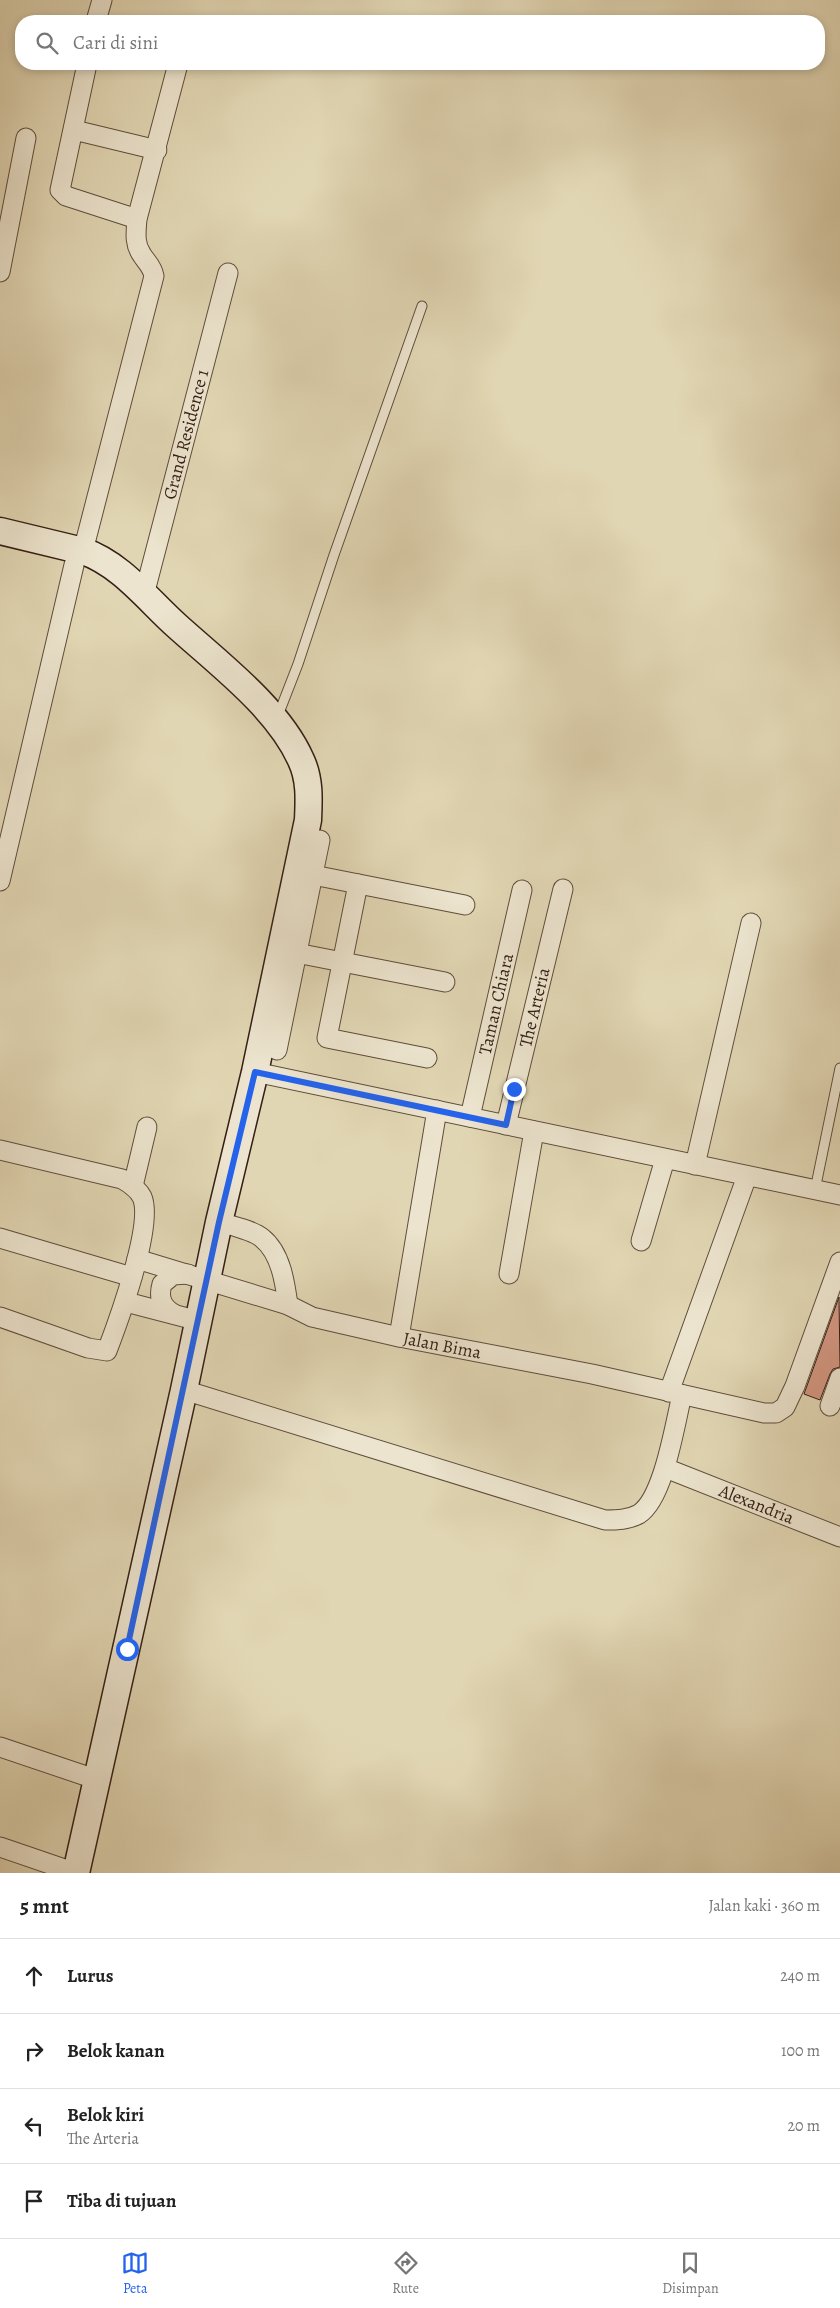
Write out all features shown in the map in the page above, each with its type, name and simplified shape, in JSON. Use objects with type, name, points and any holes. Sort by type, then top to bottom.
[{"type":"street","points":[[98,15],[102,0]]},
{"type":"street","points":[[86,70],[61,184],[62,192],[66,196],[137,219]]},
{"type":"street","points":[[0,880],[78,558],[154,276],[152,268],[141,254],[136,239],[137,219],[157,150],[177,70]]},
{"type":"street","points":[[74,130],[157,150]]},
{"type":"street","points":[[0,272],[26,138]]},
{"type":"street","name":"Grand Residence 1","points":[[144,596],[228,273]]},
{"type":"street","points":[[0,531],[78,558],[93,554],[122,574],[251,694],[276,720],[291,740],[302,760],[308,781],[308,820],[277,1050]]},
{"type":"street","points":[[0,1847],[76,1873],[199,1321],[197,1277],[219,1222],[255,1072],[289,951],[313,875],[320,840]]},
{"type":"street","points":[[313,875],[465,905]]},
{"type":"street","points":[[358,884],[327,1038],[427,1058]]},
{"type":"street","name":"The Arteria","points":[[506,1125],[563,889]]},
{"type":"street","name":"Taman Chiara","points":[[470,1117],[522,890]]},
{"type":"street","points":[[695,1165],[751,923]]},
{"type":"street","points":[[289,951],[445,982]]},
{"type":"street","points":[[255,1072],[840,1196]]},
{"type":"street","points":[[399,1338],[438,1110]]},
{"type":"street","points":[[133,1186],[147,1127]]},
{"type":"street","points":[[509,1274],[534,1131]]},
{"type":"street","points":[[0,1150],[122,1179],[133,1186],[142,1197],[144,1212],[135,1268],[126,1302],[106,1351],[88,1348],[0,1317]]},
{"type":"street","points":[[641,1240],[665,1159]]},
{"type":"street","points":[[184,1390],[605,1520],[619,1520],[641,1513],[650,1502],[665,1466],[675,1393],[748,1176]]},
{"type":"street","points":[[219,1222],[261,1237],[272,1248],[285,1285],[288,1305]]},
{"type":"street","name":"Jalan Bima","points":[[0,1238],[135,1268],[197,1277],[288,1305],[312,1317],[399,1338],[592,1374],[764,1413],[776,1413],[785,1408],[795,1386],[840,1262]]},
{"type":"street","points":[[174,1314],[163,1305],[160,1291],[167,1278],[173,1275],[197,1277]]},
{"type":"street","points":[[126,1302],[199,1321]]},
{"type":"street","points":[[830,1406],[840,1378]]},
{"type":"street","name":"Alexandria","points":[[673,1471],[840,1537]]},
{"type":"street","points":[[0,1747],[98,1780]]},
{"type":"lane","points":[[276,720],[298,664],[334,555],[422,306]]},
{"type":"lane","points":[[815,1190],[840,1068]]},
{"type":"building","points":[[839,1297],[840,1367],[833,1369],[820,1400],[804,1394]]},
{"type":"route","points":[[127,1649],[219,1222],[255,1072],[506,1125],[514,1089]]}]
